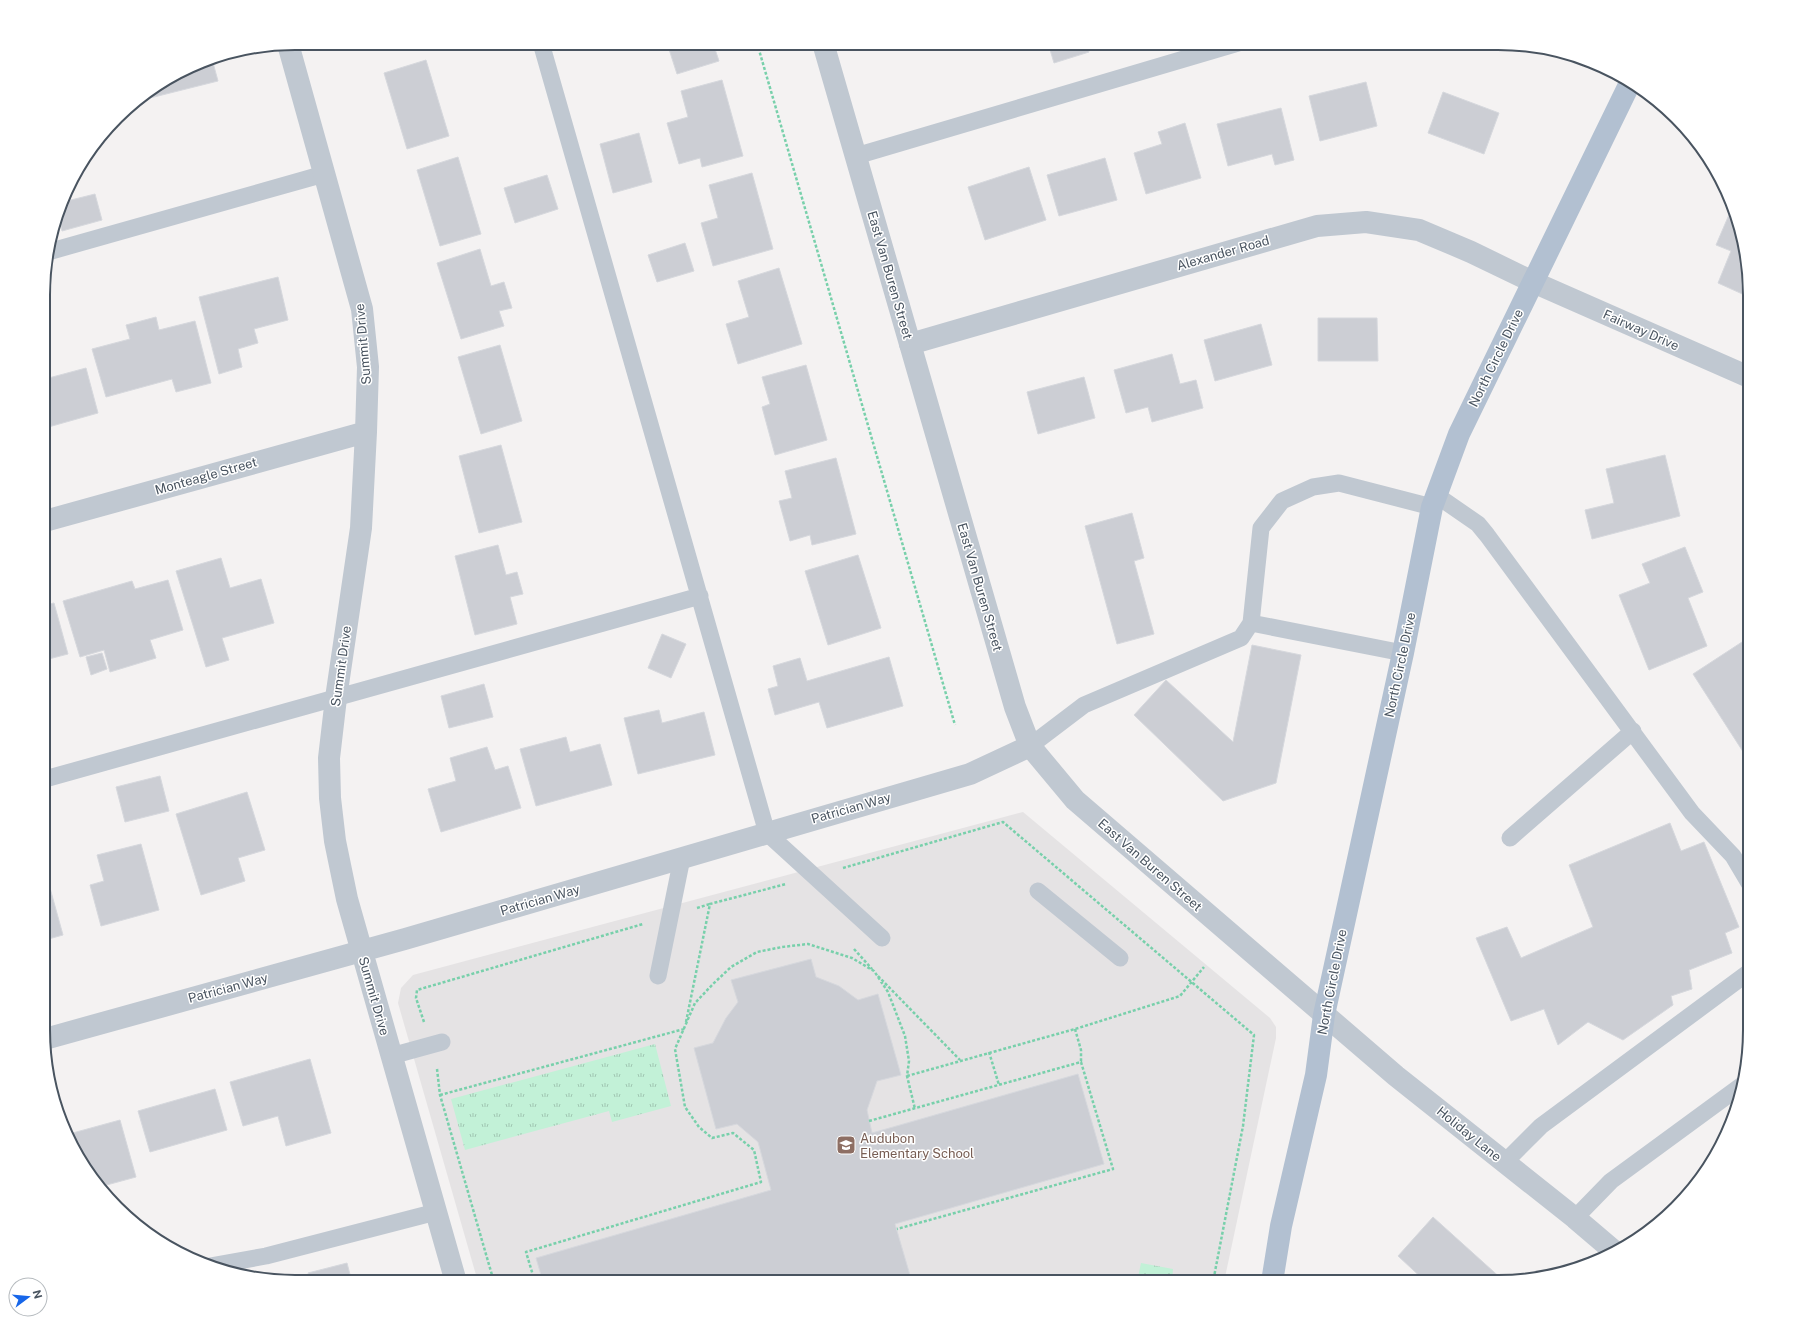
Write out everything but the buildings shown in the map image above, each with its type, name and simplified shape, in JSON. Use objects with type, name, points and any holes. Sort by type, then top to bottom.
[{"type":"main road","name":"North Circle Drive","points":[[1273,1275],[1281,1226],[1316,1075],[1324,1015],[1403,653],[1434,501],[1459,434],[1628,87]]},
{"type":"street","name":"Summit Drive","points":[[290,50],[362,308],[368,367],[361,528],[336,698],[329,758],[330,798],[335,841],[343,879],[362,952],[454,1275]]},
{"type":"street","name":"East Van Buren Street","points":[[824,50],[1015,707],[1030,746],[1075,800],[1324,1015]]},
{"type":"street","name":"Alexander Road","points":[[910,344],[1317,226],[1366,222],[1419,230],[1471,252],[1533,282]]},
{"type":"street","name":"Fairway Drive","points":[[1533,282],[1743,374]]},
{"type":"street","name":"Monteagle Street","points":[[50,520],[366,432]]},
{"type":"street","name":"Patrician Way","points":[[50,1037],[362,952],[970,774],[1030,746]]},
{"type":"street","name":"Holiday Lane","points":[[1324,1015],[1396,1076],[1575,1218],[1610,1248]]},
{"type":"lane","points":[[543,50],[767,833],[882,938]]},
{"type":"lane","points":[[856,156],[1214,50]]},
{"type":"lane","points":[[54,250],[324,174]]},
{"type":"lane","points":[[1030,746],[1084,705],[1241,638],[1251,623],[1261,528],[1282,501],[1313,487],[1339,483],[1434,501],[1478,524],[1692,813],[1733,856],[1743,871]]},
{"type":"lane","points":[[50,778],[700,596]]},
{"type":"lane","points":[[1251,623],[1403,653]]},
{"type":"lane","points":[[1510,838],[1632,731]]},
{"type":"lane","points":[[658,976],[682,858]]},
{"type":"lane","points":[[1038,891],[1120,958]]},
{"type":"lane","points":[[1505,1162],[1541,1126],[1743,977]]},
{"type":"lane","points":[[391,1056],[437,1043]]},
{"type":"lane","points":[[1575,1218],[1611,1181],[1736,1090]]},
{"type":"lane","points":[[222,1264],[266,1256],[436,1212]]},
{"type":"path","points":[[759,50],[956,725]]},
{"type":"path","points":[[492,1275],[440,1095],[437,1064],[437,1043],[416,998],[417,990],[710,904],[1003,822],[1254,1035],[1243,1126],[1214,1275]]},
{"type":"path","points":[[684,1029],[710,904]]},
{"type":"path","points":[[848,943],[874,972],[960,1060]]},
{"type":"path","points":[[533,1275],[526,1252],[760,1182],[754,1150],[733,1133],[712,1138],[699,1127],[685,1107],[675,1049],[695,1003],[731,968],[756,952],[808,944],[852,958],[874,972],[888,992],[905,1036],[909,1061],[907,1076],[915,1109]]},
{"type":"path","points":[[907,1076],[1075,1029],[1180,996],[1204,967]]},
{"type":"path","points":[[440,1095],[684,1029]]},
{"type":"path","points":[[897,1229],[1113,1169],[1081,1062],[1081,1050],[1075,1029]]},
{"type":"path","points":[[989,1052],[999,1085]]},
{"type":"path","points":[[869,1121],[1081,1062]]},
{"type":"shaded area","name":"Audubon Elementary School","points":[[1023,812],[1270,1018],[1276,1027],[1276,1038],[1225,1275],[476,1275],[398,1003],[401,988],[413,975]]},
{"type":"green space","points":[[655,1044],[671,1106],[612,1122],[609,1111],[465,1150],[451,1099]]},
{"type":"green space","points":[[1141,1263],[1173,1269],[1173,1275],[1138,1275]]},
{"type":"place","name":"Audubon Elementary School","points":[[846,1145]]}]
